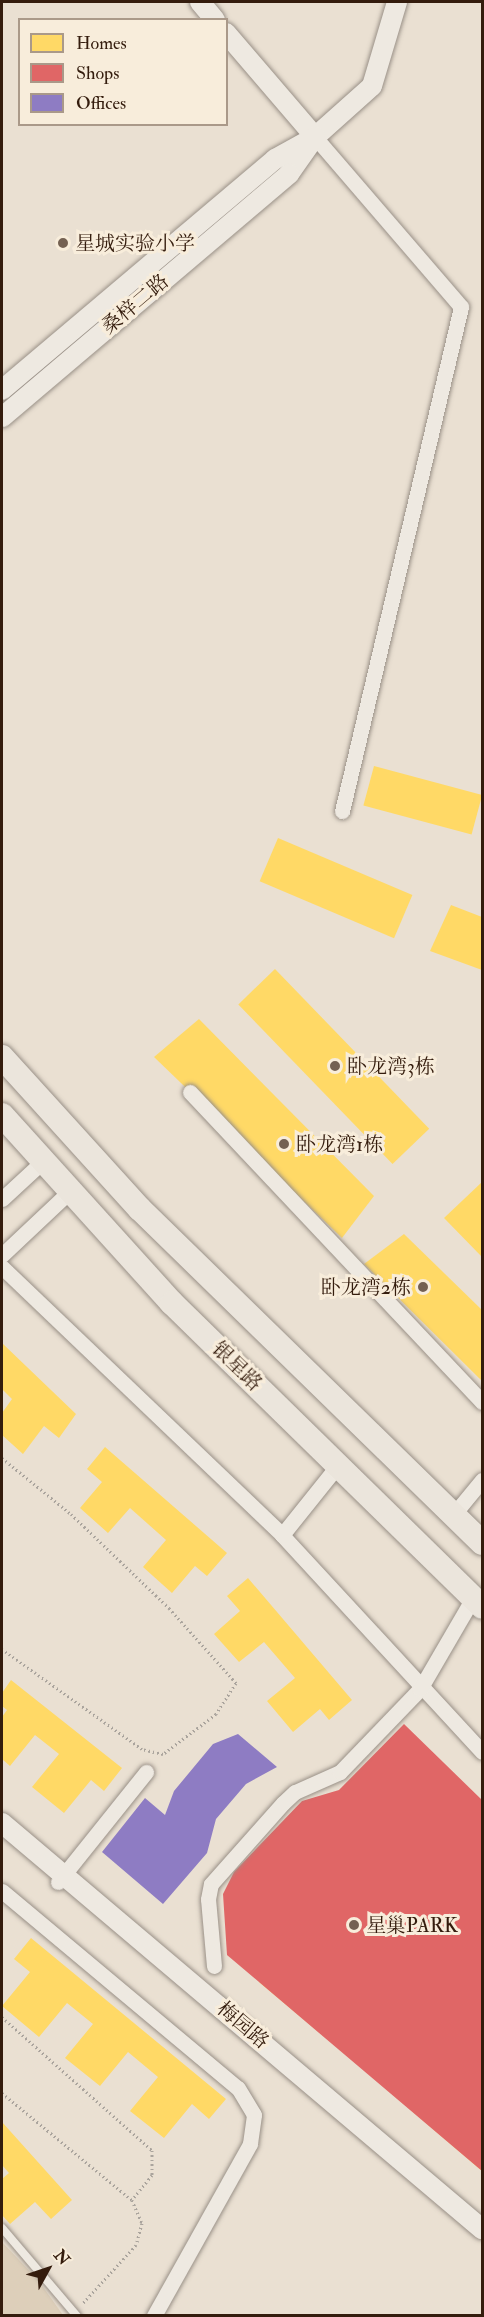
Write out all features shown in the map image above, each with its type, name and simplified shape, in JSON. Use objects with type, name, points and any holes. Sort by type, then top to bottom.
[{"type":"main road","points":[[2,1057],[140,1209],[483,1543]]},
{"type":"main road","name":"银星路","points":[[2,1115],[172,1303],[478,1602]]},
{"type":"street","points":[[200,2],[213,18]]},
{"type":"street","name":"桑梓二路","points":[[2,390],[275,159],[315,137],[372,86],[397,2]]},
{"type":"street","points":[[228,35],[461,307],[342,811]]},
{"type":"street","name":"桑梓二路","points":[[2,417],[289,174],[315,137]]},
{"type":"street","points":[[190,1092],[483,1402]]},
{"type":"street","points":[[2,1199],[43,1161]]},
{"type":"street","points":[[2,1255],[70,1191]]},
{"type":"street","points":[[2,1267],[282,1535],[420,1689],[483,1752]]},
{"type":"street","points":[[282,1535],[338,1465]]},
{"type":"street","points":[[453,1514],[483,1480]]},
{"type":"street","points":[[214,1966],[207,1899],[216,1878],[289,1798],[340,1772],[420,1689],[478,1602]]},
{"type":"street","points":[[61,1878],[146,1772]]},
{"type":"street","name":"梅园路","points":[[2,1823],[61,1878],[483,2240]]},
{"type":"street","name":"梅园路","points":[[2,1834],[61,1878],[483,2229]]},
{"type":"street","points":[[2,1891],[238,2088],[254,2115],[250,2144],[154,2316]]},
{"type":"lane","points":[[2,2228],[76,2314]]},
{"type":"path","points":[[2,1458],[70,1514],[169,1608],[236,1683],[216,1714],[163,1754],[142,1749],[2,1649]]},
{"type":"path","points":[[2,2017],[152,2150],[152,2175],[132,2200]]},
{"type":"path","points":[[2,2093],[132,2200],[142,2223],[136,2245],[76,2314]]},
{"type":"shaded area","points":[[2,2242],[38,2280],[63,2315],[2,2315]]},
{"type":"building: Homes","points":[[374,766],[482,795],[472,835],[363,806]]},
{"type":"building: Homes","points":[[278,838],[412,895],[394,938],[260,881]]},
{"type":"building: Homes","points":[[451,905],[482,917],[482,970],[430,951]]},
{"type":"building: Homes","name":"卧龙湾3栋","points":[[275,969],[429,1129],[393,1164],[238,1004]]},
{"type":"building: Homes","name":"卧龙湾1栋","points":[[199,1019],[374,1196],[342,1238],[154,1057]]},
{"type":"building: Homes","points":[[482,1182],[482,1257],[444,1218]]},
{"type":"building: Homes","name":"卧龙湾2栋","points":[[404,1234],[482,1310],[482,1381],[364,1264]]},
{"type":"building: Homes","points":[[2,1343],[76,1414],[59,1438],[44,1426],[23,1454],[2,1435],[2,1413],[12,1399],[2,1389]]},
{"type":"building: Homes","points":[[105,1447],[227,1553],[207,1576],[195,1566],[172,1593],[143,1567],[166,1540],[130,1508],[108,1533],[80,1508],[102,1482],[87,1469]]},
{"type":"building: Homes","points":[[248,1578],[352,1700],[329,1720],[320,1709],[293,1732],[267,1701],[295,1678],[264,1642],[239,1662],[214,1634],[240,1611],[227,1596]]},
{"type":"building: Homes","points":[[11,1680],[122,1768],[104,1791],[91,1780],[64,1813],[32,1787],[59,1754],[35,1735],[10,1766],[2,1759],[2,1717],[7,1710],[2,1706],[2,1693]]},
{"type":"building: Homes","points":[[31,1938],[226,2099],[209,2119],[192,2104],[164,2138],[130,2111],[158,2077],[128,2052],[100,2086],[65,2058],[93,2024],[67,2003],[39,2037],[2,2006],[30,1972],[14,1959]]},
{"type":"building: Homes","points":[[284,1952],[384,2036],[359,2065],[259,1982]]},
{"type":"building: Homes","points":[[410,2057],[482,2119],[482,2171],[385,2088]]},
{"type":"building: Homes","points":[[2,2122],[72,2200],[51,2219],[35,2202],[10,2224],[2,2215],[2,2179],[9,2173],[2,2165]]},
{"type":"building: Shops","name":"星巢PARK","points":[[404,1724],[482,1800],[482,2171],[227,1955],[223,1894],[234,1872],[302,1801],[339,1790]]},
{"type":"building: Offices","points":[[238,1734],[277,1767],[246,1784],[216,1819],[207,1853],[163,1904],[102,1852],[145,1798],[165,1815],[174,1791],[213,1744]]},
{"type":"place","name":"星城实验小学","points":[[63,243]]},
{"type":"place","name":"卧龙湾3栋","points":[[335,1066]]},
{"type":"place","name":"卧龙湾1栋","points":[[284,1144]]},
{"type":"place","name":"卧龙湾2栋","points":[[423,1287]]},
{"type":"place","name":"星巢PARK","points":[[354,1925]]}]
